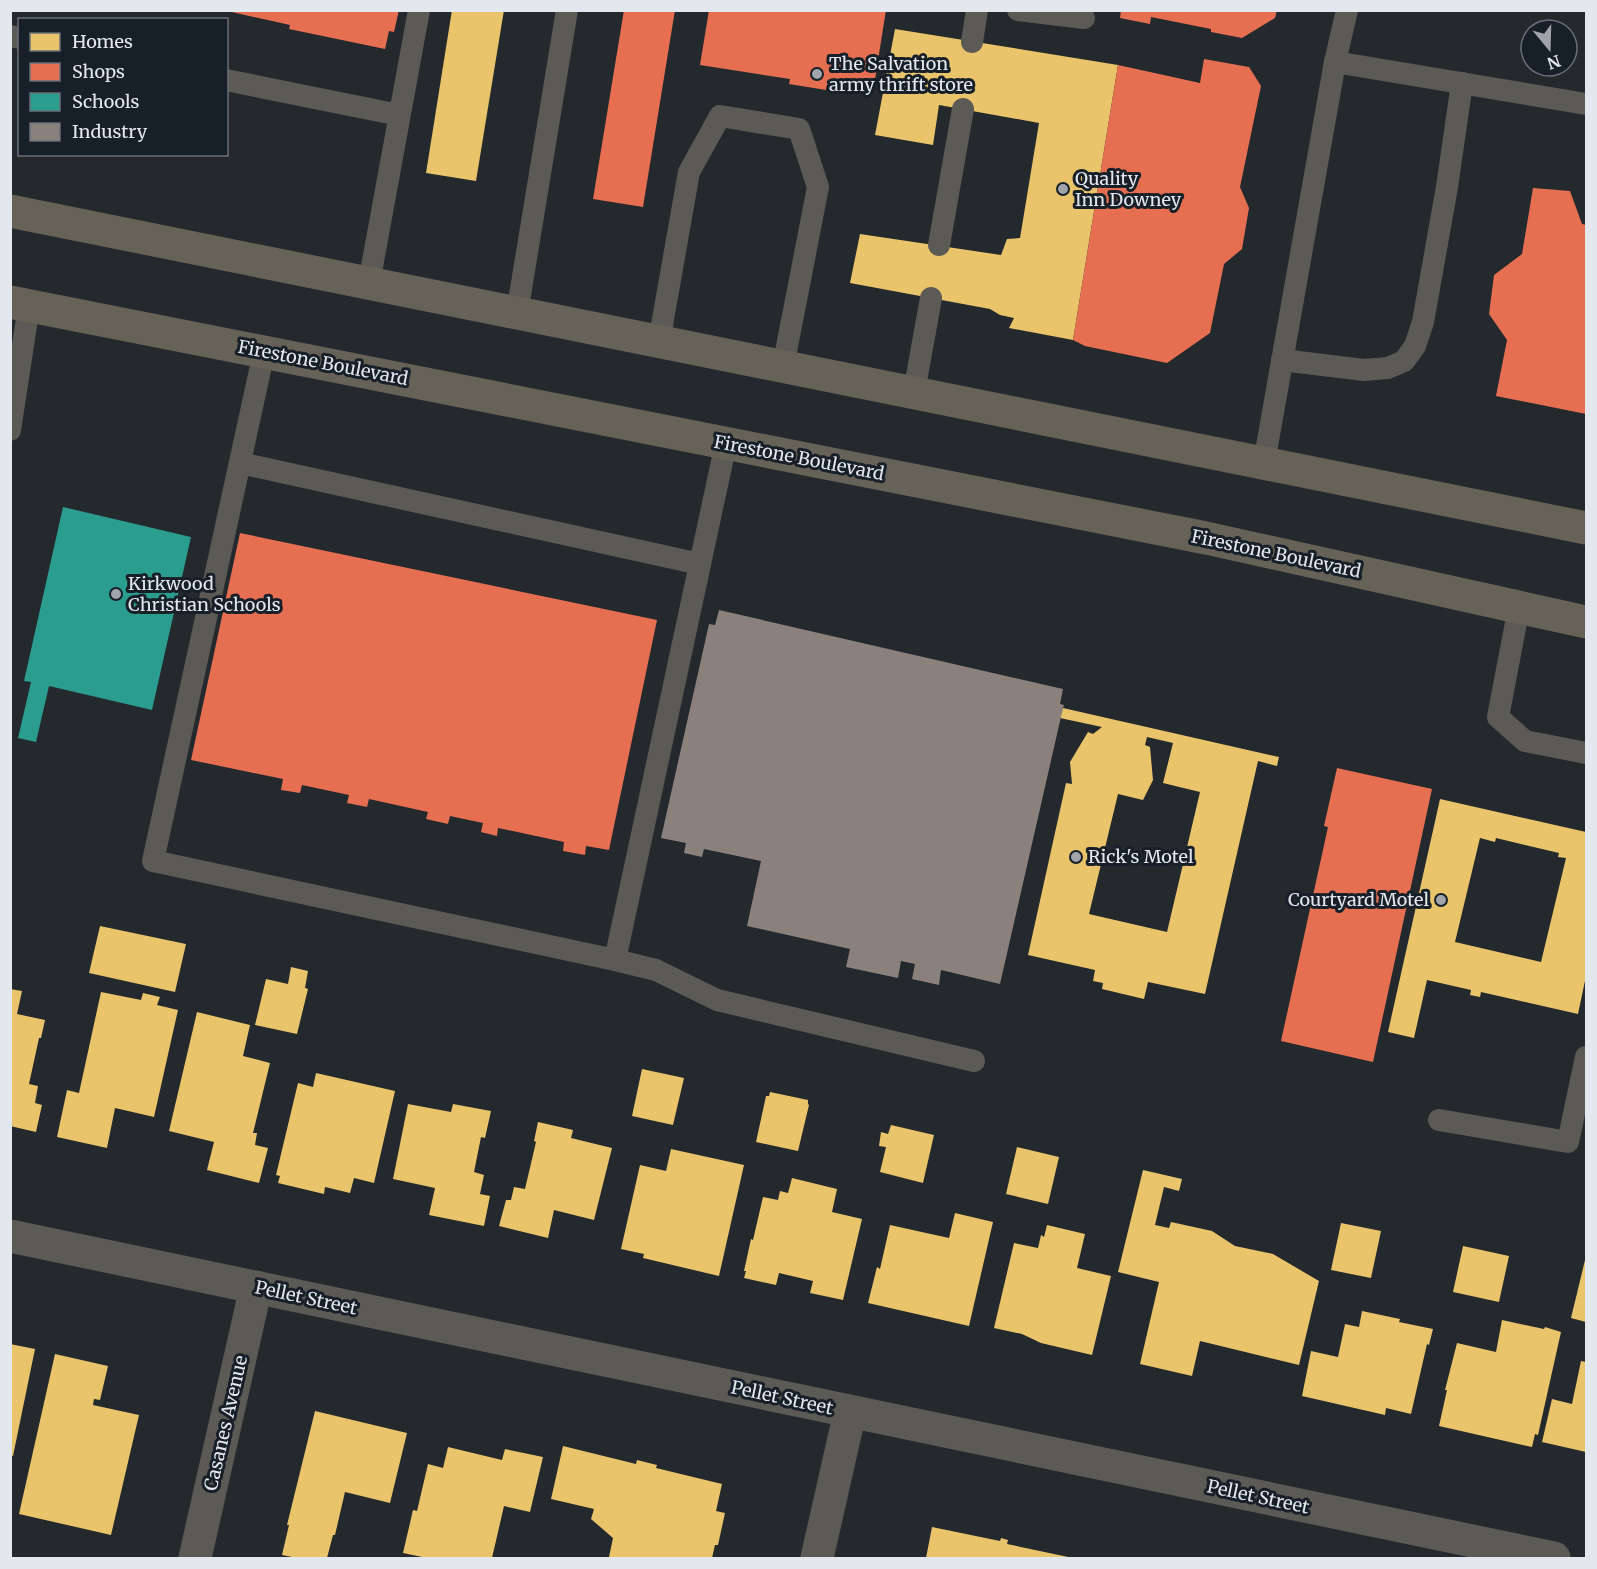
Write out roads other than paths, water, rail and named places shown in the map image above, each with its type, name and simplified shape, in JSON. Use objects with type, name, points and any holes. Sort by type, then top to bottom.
[{"type":"main road","points":[[10,211],[1587,528]]},
{"type":"main road","name":"Firestone Boulevard","points":[[20,304],[1206,538],[1587,622]]},
{"type":"street","name":"Pellet Street","points":[[10,1236],[850,1412],[1437,1546],[1554,1558]]},
{"type":"street","name":"Casanes Avenue","points":[[195,1558],[256,1287]]},
{"type":"street","points":[[817,1558],[850,1412]]},
{"type":"lane","points":[[369,283],[419,10]]},
{"type":"lane","points":[[517,313],[567,10]]},
{"type":"lane","points":[[972,42],[977,10]]},
{"type":"lane","points":[[1018,10],[1084,18]]},
{"type":"lane","points":[[1264,463],[1335,62],[1347,10]]},
{"type":"lane","points":[[1335,62],[1587,104]]},
{"type":"lane","points":[[228,80],[399,115]]},
{"type":"lane","points":[[1282,360],[1364,370],[1388,368],[1404,361],[1415,346],[1423,322],[1462,83]]},
{"type":"lane","points":[[939,245],[963,109]]},
{"type":"lane","points":[[659,342],[689,172],[720,116],[799,129],[818,187],[783,367]]},
{"type":"lane","points":[[914,393],[931,298]]},
{"type":"lane","points":[[10,430],[20,304]]},
{"type":"lane","points":[[264,352],[153,861],[615,960],[656,970],[717,1000],[974,1061]]},
{"type":"lane","points":[[615,960],[726,443]]},
{"type":"lane","points":[[240,463],[700,564]]},
{"type":"lane","points":[[1519,607],[1498,717],[1525,741],[1587,753]]},
{"type":"lane","points":[[1439,1120],[1568,1142],[1587,1058]]},
{"type":"place","name":"The Salvation army thrift store","points":[[817,74]]},
{"type":"place","name":"Quality Inn Downey","points":[[1063,189]]},
{"type":"place","name":"Kirkwood Christian Schools","points":[[116,594]]},
{"type":"place","name":"Rick's Motel","points":[[1076,857]]},
{"type":"place","name":"Courtyard Motel","points":[[1441,900]]}]
